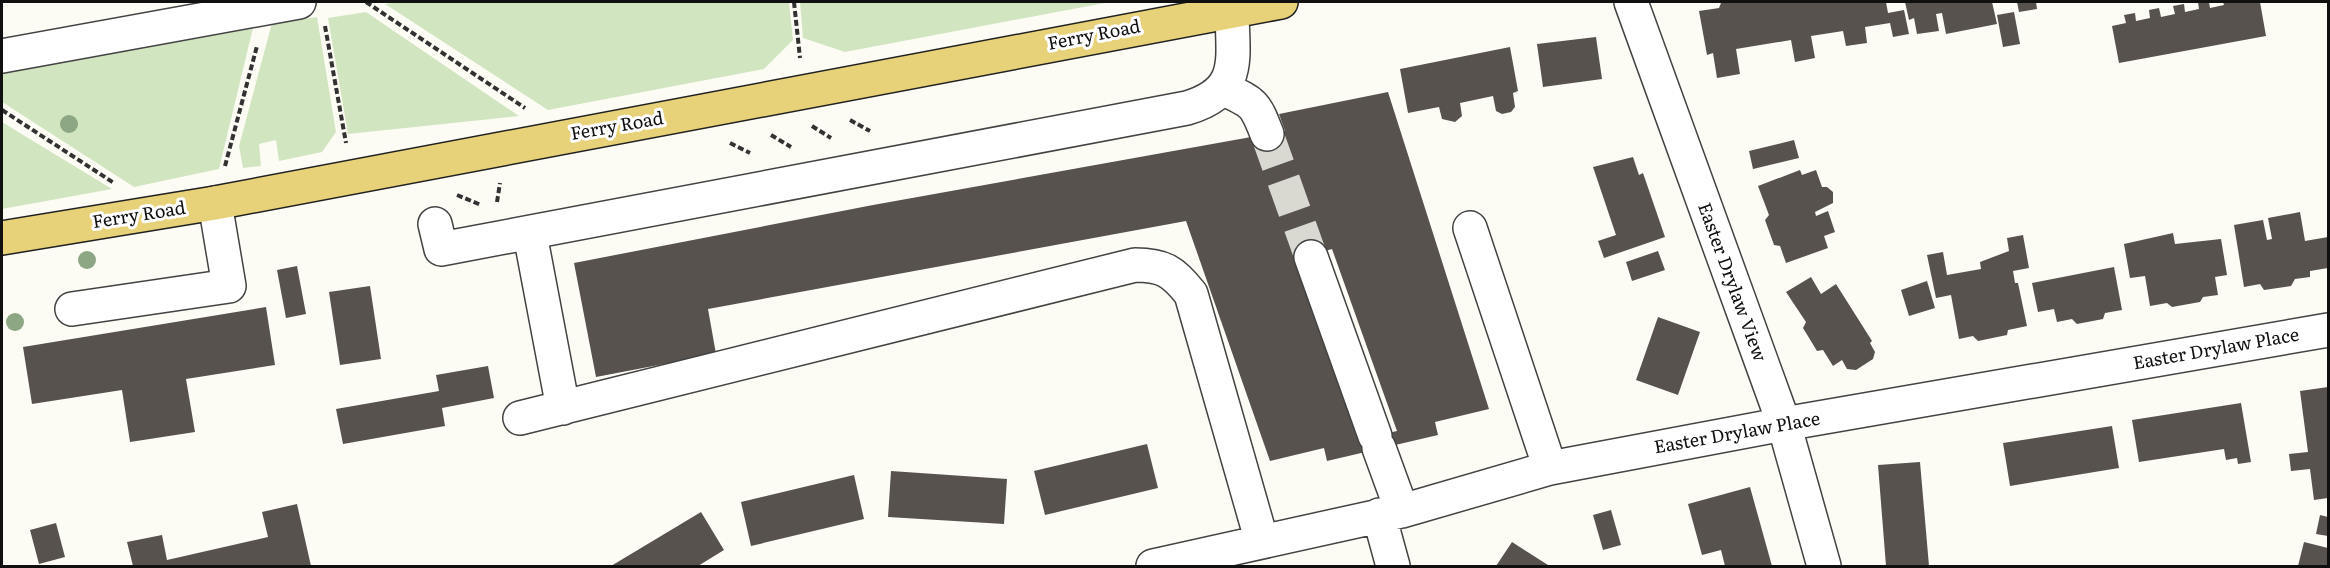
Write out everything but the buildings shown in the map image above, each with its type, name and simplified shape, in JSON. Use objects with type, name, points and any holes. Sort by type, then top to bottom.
[{"type":"main road","name":"Ferry Road","points":[[2,238],[215,203],[566,135],[804,106],[1232,9],[1281,2]]},
{"type":"street","points":[[8,55],[298,2]]},
{"type":"street","name":"Easter Drylaw View","points":[[1631,2],[1784,424],[1824,567]]},
{"type":"street","points":[[435,224],[441,249],[1187,108],[1208,102],[1224,89],[1230,78],[1232,9]]},
{"type":"street","points":[[1224,89],[1251,101],[1258,111],[1267,134]]},
{"type":"street","points":[[72,309],[229,286],[215,203]]},
{"type":"street","points":[[1470,228],[1550,468]]},
{"type":"street","points":[[530,234],[563,408]]},
{"type":"street","points":[[1311,257],[1377,442],[1390,513],[1393,567]]},
{"type":"street","points":[[519,418],[1134,265],[1156,265],[1178,277],[1191,294],[1262,542]]},
{"type":"street","name":"Easter Drylaw Place","points":[[1153,567],[1390,513],[1550,468],[1784,424],[2328,330]]},
{"type":"path","points":[[366,2],[566,135]]},
{"type":"path","points":[[794,2],[804,106],[840,144]]},
{"type":"path","points":[[215,203],[267,8]]},
{"type":"path","points":[[325,25],[351,175]]},
{"type":"path","points":[[2,110],[127,192],[132,216]]},
{"type":"path","points":[[761,129],[800,152]]},
{"type":"path","points":[[497,206],[501,178]]},
{"type":"green space","points":[[399,2],[789,2],[793,40],[764,69],[548,110],[385,4]]},
{"type":"green space","points":[[800,2],[1110,2],[845,52],[803,38]]},
{"type":"green space","points":[[366,12],[519,116],[348,134],[328,18]]},
{"type":"green space","points":[[317,17],[336,132],[322,152],[279,161],[276,140],[259,144],[261,166],[243,168],[239,146],[272,23]]},
{"type":"green space","points":[[254,24],[219,169],[134,187],[2,102],[2,72]]},
{"type":"green space","points":[[2,122],[112,189],[2,209]]},
{"type":"tunnel","points":[[1267,134],[1311,257]]}]
